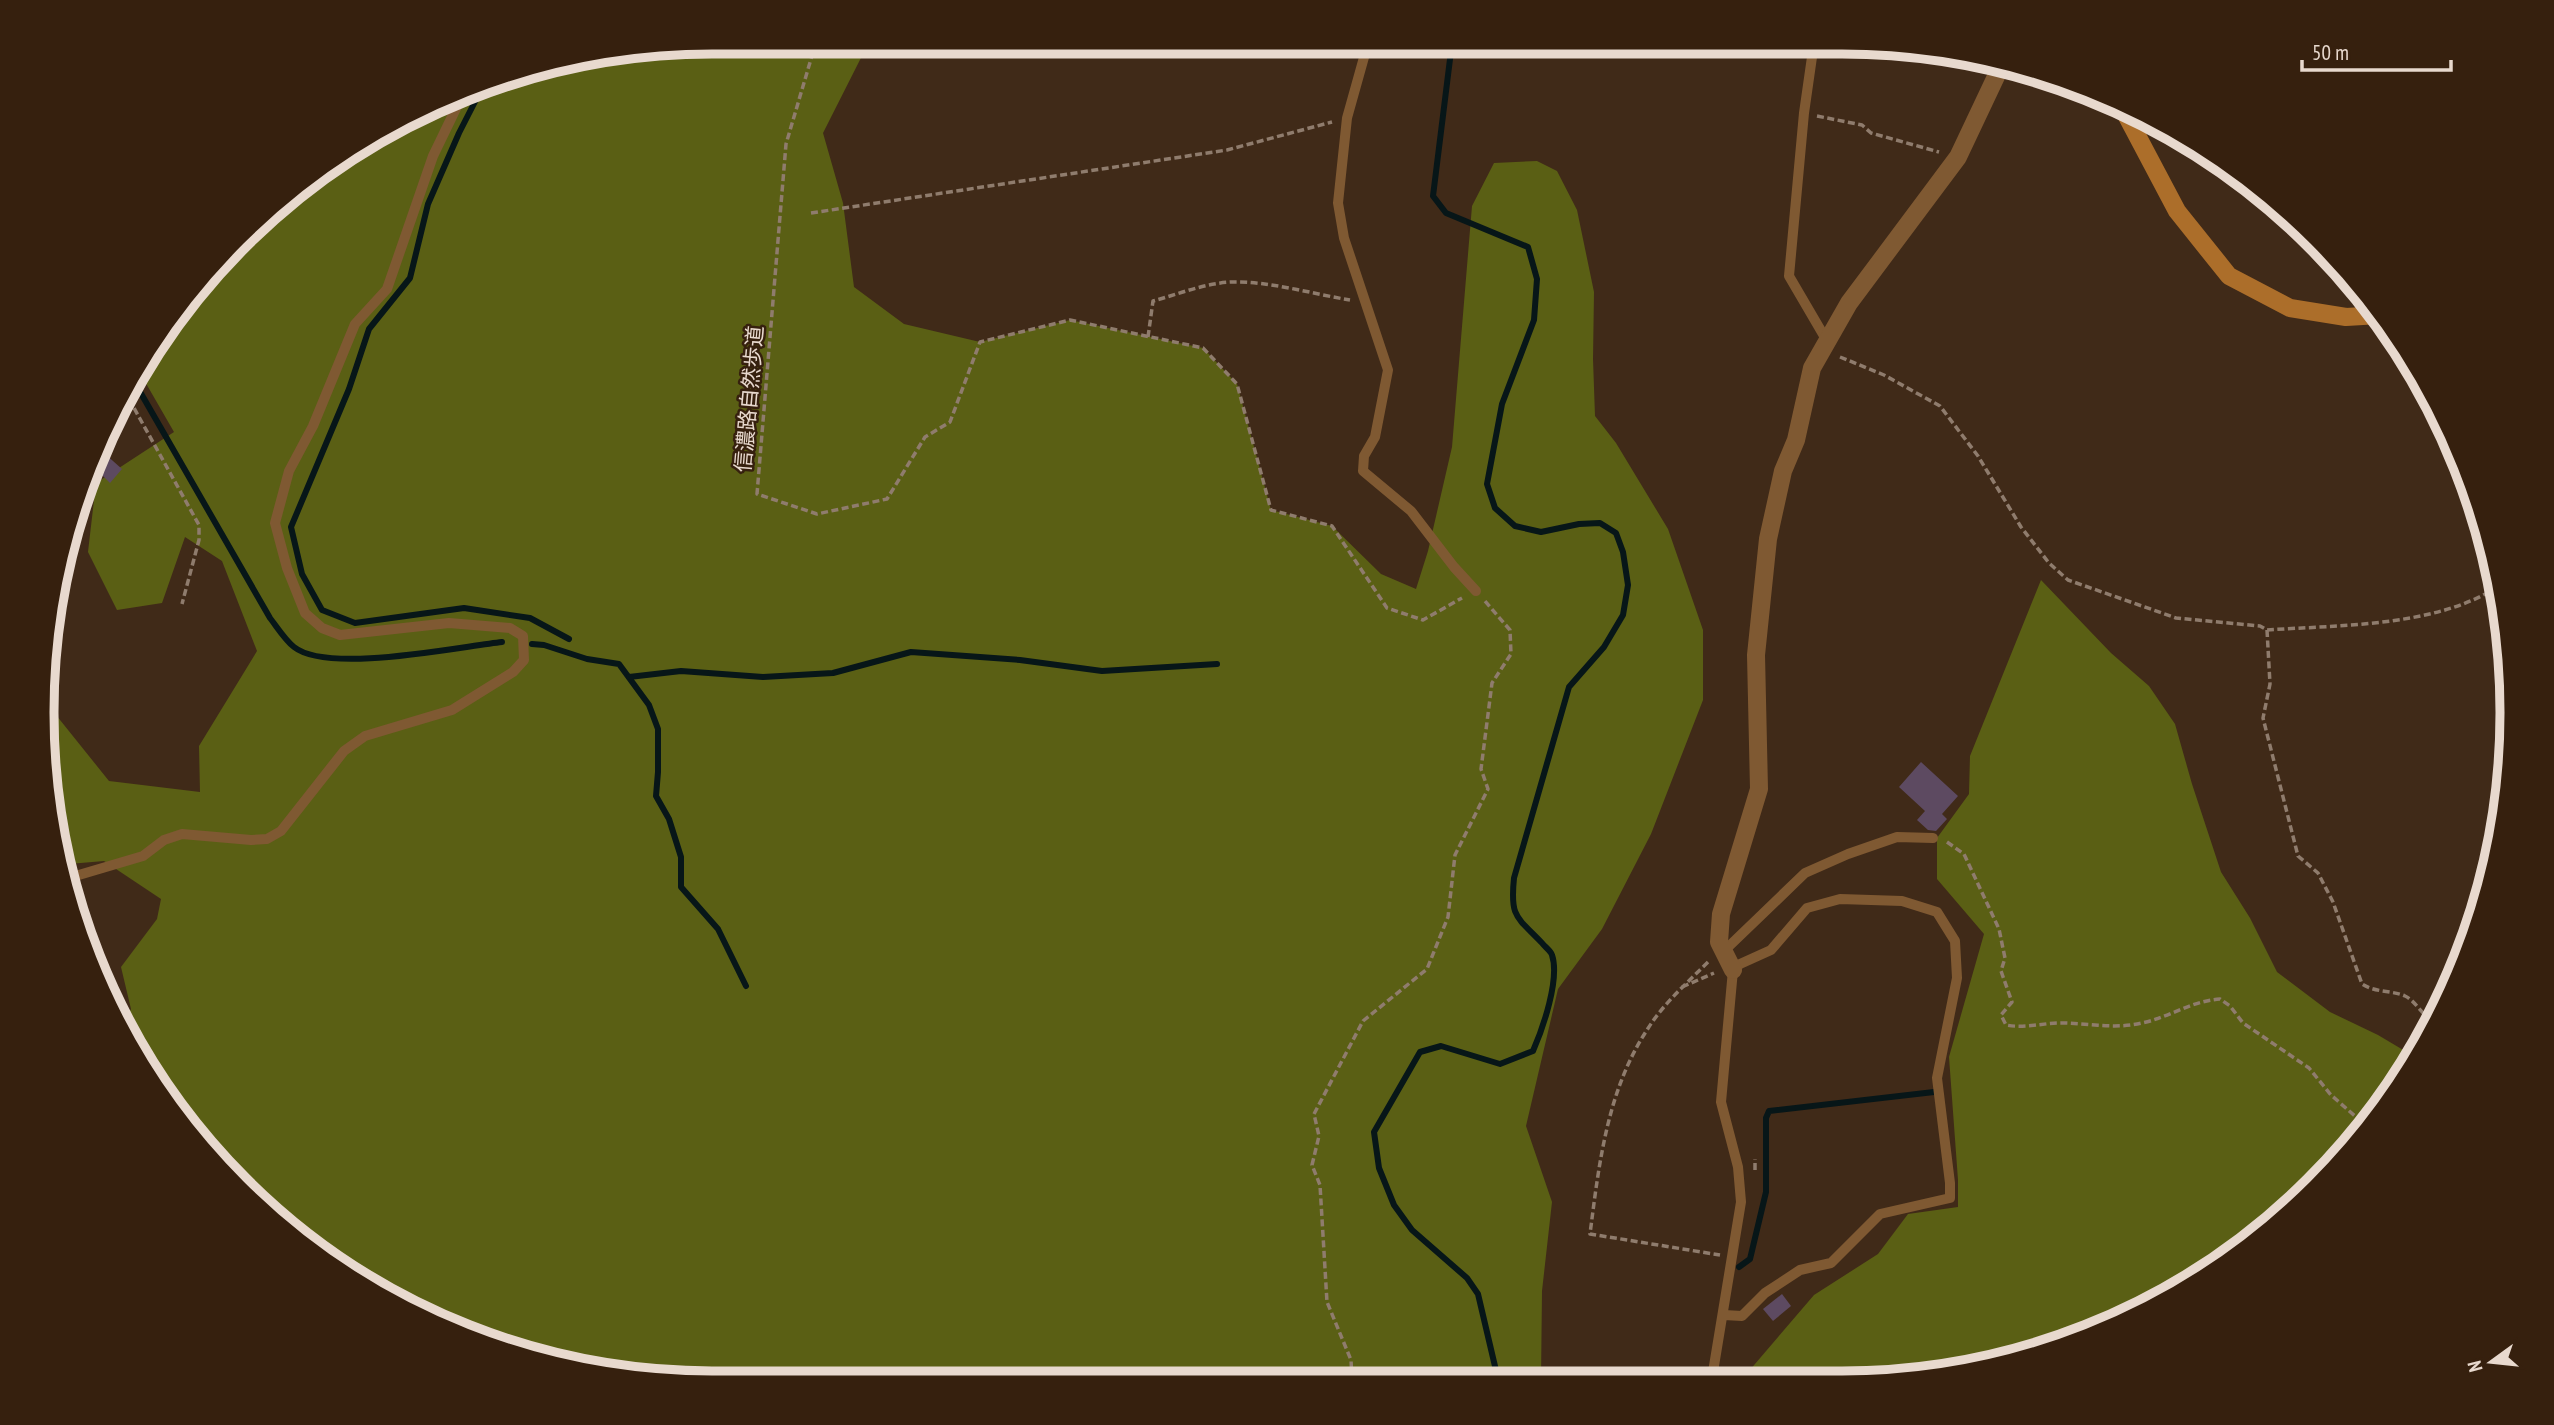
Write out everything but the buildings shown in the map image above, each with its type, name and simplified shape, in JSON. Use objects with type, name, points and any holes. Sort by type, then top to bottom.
[{"type":"street","points":[[1733,970],[1722,946],[1721,914],[1759,789],[1756,655],[1768,539],[1783,471],[1796,440],[1812,368],[1849,303],[1958,157],[1997,74]]},
{"type":"street","points":[[2129,120],[2177,211],[2229,276],[2290,308],[2346,317],[2367,316]]},
{"type":"lane","points":[[1365,54],[1348,118],[1339,203],[1344,238],[1388,370],[1376,437],[1364,456],[1363,471],[1411,510],[1454,567],[1476,591]]},
{"type":"lane","points":[[1812,54],[1804,113],[1789,276],[1824,345]]},
{"type":"lane","points":[[75,876],[143,856],[164,840],[183,834],[251,841],[267,839],[281,831],[344,751],[365,736],[452,710],[513,672],[524,660],[523,636],[510,628],[449,623],[340,635],[322,628],[305,613],[287,568],[275,523],[289,471],[313,426],[355,324],[387,289],[433,156],[457,106]]},
{"type":"lane","points":[[1722,946],[1805,873],[1848,853],[1897,837],[1933,838]]},
{"type":"lane","points":[[1713,1371],[1741,1202],[1738,1167],[1721,1102],[1733,970],[1770,950],[1807,908],[1840,900],[1902,901],[1937,912],[1955,941],[1957,978],[1937,1078],[1950,1198],[1880,1214],[1831,1263],[1800,1270],[1765,1293],[1742,1317],[1724,1315]]},
{"type":"path","name":"信濃路自然歩道","points":[[812,54],[786,144],[757,494],[817,514],[887,499],[925,437],[950,422],[980,342],[1070,320],[1203,348],[1237,384],[1270,510],[1332,526],[1387,608],[1423,620],[1476,591]]},
{"type":"path","points":[[1804,113],[1861,125],[1871,134],[1958,157]]},
{"type":"path","points":[[811,213],[1227,150],[1348,118]]},
{"type":"path","points":[[1148,337],[1153,300],[1211,285],[1233,282],[1366,303]]},
{"type":"path","points":[[1824,345],[1940,405],[1978,456],[2021,527],[2049,563],[2068,580],[2175,618],[2260,626],[2267,631],[2412,619],[2488,592]]},
{"type":"path","points":[[131,404],[199,525],[199,540],[182,604]]},
{"type":"path","points":[[1352,1371],[1351,1360],[1327,1302],[1320,1185],[1312,1165],[1319,1136],[1314,1114],[1363,1021],[1427,969],[1448,917],[1455,855],[1488,789],[1481,769],[1492,683],[1511,653],[1510,630],[1476,591]]},
{"type":"path","points":[[2267,631],[2270,684],[2263,718],[2298,856],[2318,873],[2333,902],[2362,984],[2371,989],[2407,996],[2426,1016]]},
{"type":"path","points":[[1933,838],[1953,845],[1964,854],[1999,929],[2005,958],[2001,971],[2012,1002],[2001,1015],[2006,1026],[2021,1028],[2064,1023],[2098,1027],[2143,1023],[2200,1000],[2220,999],[2230,1006],[2243,1023],[2309,1068],[2331,1095],[2359,1119]]},
{"type":"path","points":[[1722,946],[1679,989],[1647,1028],[1626,1065],[1602,1143],[1590,1234],[1732,1257]]},
{"type":"path","points":[[1679,989],[1708,974],[1733,970]]},
{"type":"green space","points":[[863,54],[823,133],[843,203],[854,287],[904,324],[980,342],[1070,320],[1203,348],[1237,384],[1271,510],[1332,526],[1381,574],[1416,589],[1428,551],[1452,447],[1472,206],[1494,163],[1537,161],[1557,171],[1577,210],[1594,292],[1595,416],[1616,443],[1668,529],[1703,630],[1703,700],[1651,834],[1602,929],[1558,989],[1526,1126],[1552,1202],[1542,1291],[1541,1371],[669,1369],[584,1358],[501,1336],[421,1303],[347,1260],[312,1235],[247,1178],[190,1113],[165,1078],[128,1015],[131,1009],[121,967],[157,919],[161,899],[104,861],[72,864],[67,841],[60,798],[54,713],[109,781],[200,792],[199,746],[257,651],[222,561],[185,537],[162,603],[117,610],[88,552],[96,483],[174,432],[144,380],[190,312],[247,247],[278,218],[312,190],[383,142],[461,104],[501,89],[584,67],[669,56]]},
{"type":"green space","points":[[2041,580],[2111,653],[2149,686],[2175,724],[2221,872],[2250,918],[2277,972],[2330,1012],[2406,1052],[2364,1113],[2336,1147],[2276,1207],[2207,1260],[2133,1303],[2053,1336],[1970,1358],[1885,1369],[1749,1371],[1814,1295],[1878,1254],[1908,1214],[1958,1207],[1949,1057],[1984,934],[1937,879],[1937,838],[1969,794],[1970,756]]},
{"type":"waterway","points":[[1451,54],[1433,196],[1446,213],[1528,247],[1537,279],[1534,320],[1502,404],[1487,484],[1495,508],[1515,526],[1541,532],[1579,524],[1600,523],[1616,533],[1623,552],[1628,585],[1623,615],[1604,647],[1569,687],[1514,878],[1514,909],[1526,927],[1550,952],[1554,965],[1549,1003],[1533,1051],[1500,1064],[1441,1046],[1420,1052],[1374,1132],[1379,1168],[1394,1205],[1412,1230],[1467,1278],[1478,1294],[1496,1371]]},
{"type":"waterway","points":[[477,98],[428,204],[410,278],[369,329],[349,389],[291,527],[302,574],[322,610],[355,623],[464,608],[530,618],[569,639]]},
{"type":"waterway","points":[[139,389],[270,618],[294,647],[311,655],[363,659],[502,642]]},
{"type":"waterway","points":[[532,644],[544,645],[587,659],[619,664],[649,705],[658,729],[656,796],[669,819],[681,857],[681,887],[718,929],[746,986]]},
{"type":"waterway","points":[[629,677],[681,671],[763,677],[833,673],[911,652],[1020,660],[1102,671],[1217,664]]},
{"type":"waterway","points":[[1739,1267],[1750,1259],[1766,1192],[1766,1118],[1769,1111],[1934,1092]]}]
